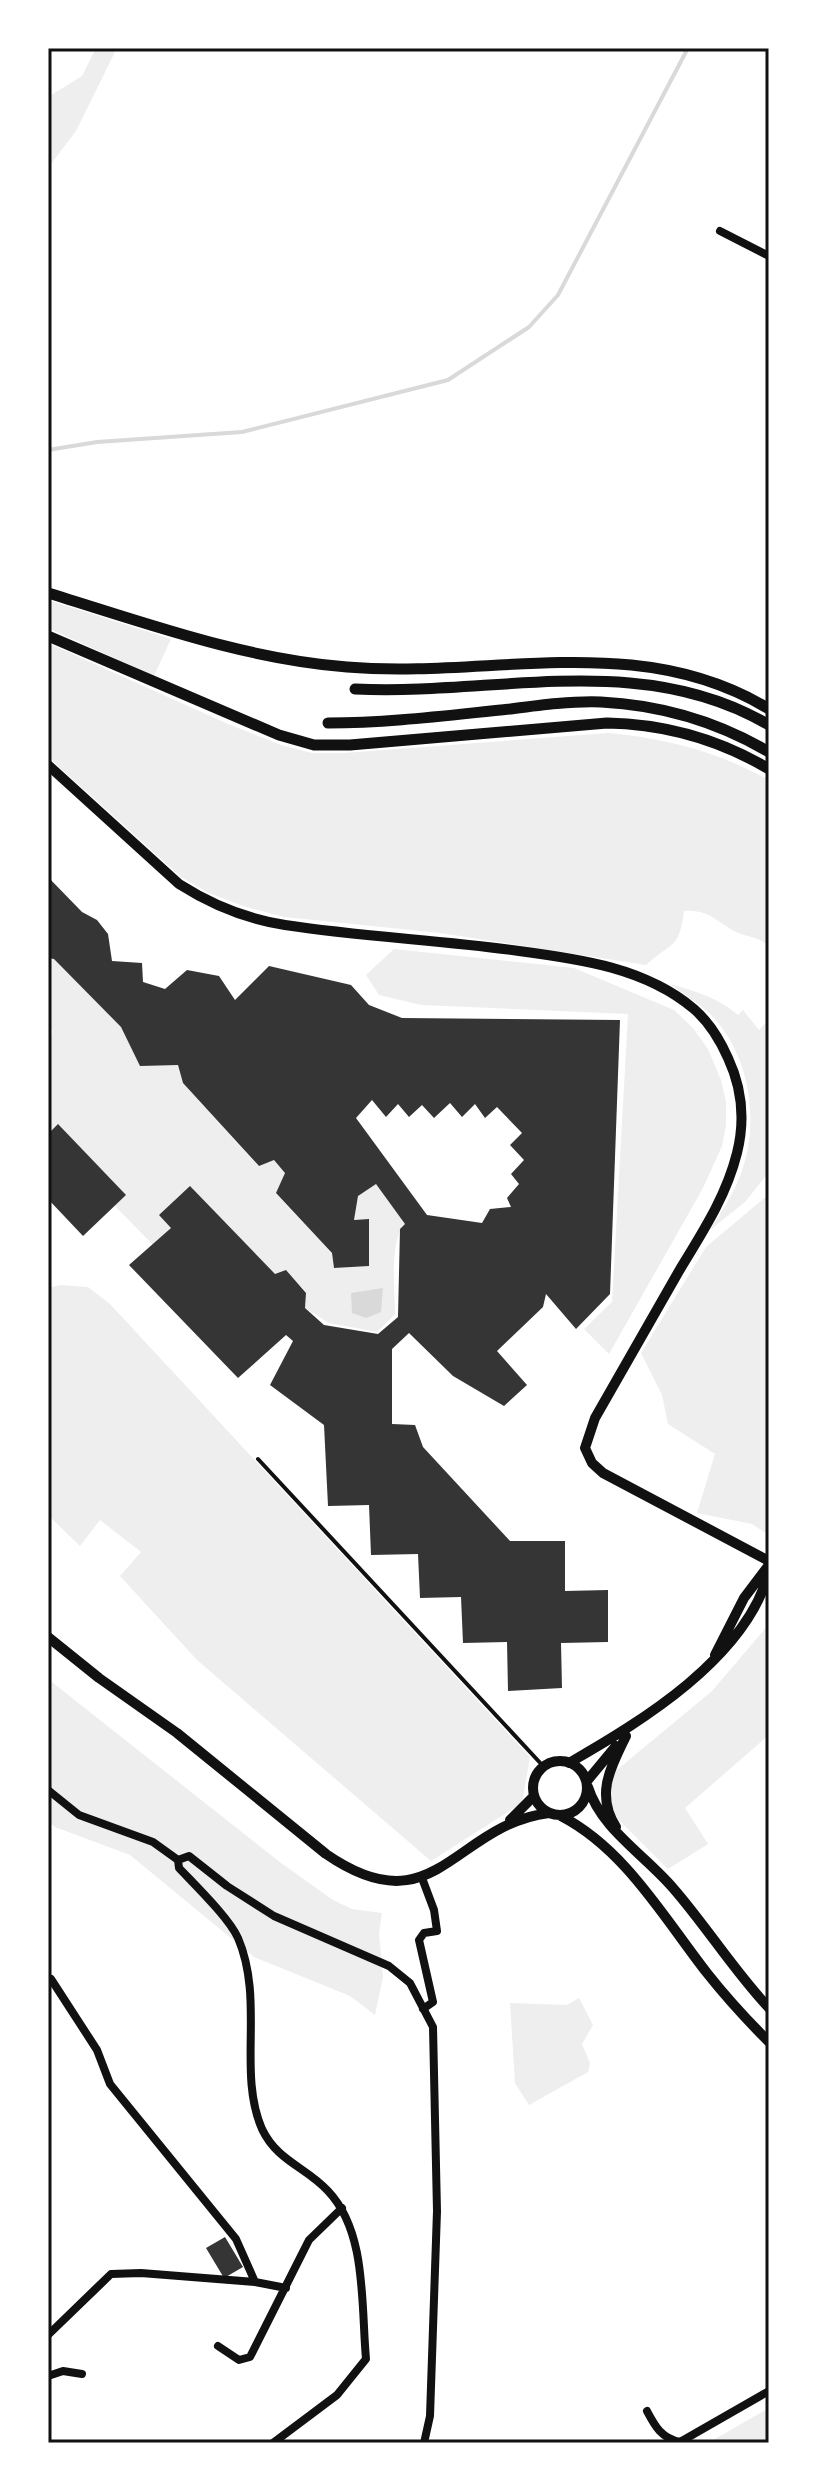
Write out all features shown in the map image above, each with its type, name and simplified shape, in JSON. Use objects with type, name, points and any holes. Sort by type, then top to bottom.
[{"type":"main road","points":[[48,593],[216,644],[304,662],[374,669],[580,662],[637,664],[697,676],[769,709]]},
{"type":"main road","points":[[48,636],[279,735],[314,745],[350,745],[633,723],[686,733],[769,769]]},
{"type":"main road","points":[[355,689],[487,686],[574,679],[633,682],[711,699],[769,725]]},
{"type":"main road","points":[[328,723],[412,719],[561,703],[602,702],[656,709],[703,721],[769,752]]},
{"type":"street","points":[[720,231],[769,256]]},
{"type":"street","points":[[48,765],[179,884],[240,914],[285,925],[494,947],[584,960],[656,984],[695,1010],[710,1027],[732,1067],[741,1107],[742,1127],[737,1153],[719,1205],[625,1365],[585,1443],[586,1453],[603,1473],[769,1563],[744,1598],[714,1657]]},
{"type":"street","points":[[569,1763],[653,1710],[689,1682],[736,1637],[754,1611],[769,1572]]},
{"type":"street","points":[[48,1637],[99,1678],[177,1733],[343,1865],[390,1882],[422,1878],[525,1817],[549,1813],[584,1827],[628,1871],[708,1974],[769,2042]]},
{"type":"street","points":[[561,1816],[570,1814],[583,1803],[587,1784],[626,1736],[653,1710]]},
{"type":"street","points":[[626,1736],[610,1769],[605,1792],[607,1810],[627,1840]]},
{"type":"street","points":[[549,1813],[534,1796],[535,1780],[544,1767],[561,1761],[577,1767],[594,1805],[606,1822],[675,1890],[727,1960],[769,2008]]},
{"type":"street","points":[[48,1790],[79,1815],[153,1842],[178,1860],[179,1868],[237,1934],[249,1969],[254,2106],[263,2131],[276,2151],[326,2188],[350,2222],[356,2243],[366,2359],[358,2373],[337,2395],[273,2443]]},
{"type":"street","points":[[495,1832],[524,1809],[534,1796]]},
{"type":"street","points":[[178,1860],[189,1856],[227,1886],[274,1916],[389,1966],[410,1983],[433,2027],[437,2211],[430,2416],[424,2443]]},
{"type":"street","points":[[422,1878],[434,1910],[437,1931],[424,1933],[419,1940],[433,2002],[423,2009]]},
{"type":"street","points":[[51,1979],[97,2050],[110,2084],[236,2239],[255,2282]]},
{"type":"street","points":[[218,2346],[239,2360],[250,2357],[309,2240],[342,2208]]},
{"type":"street","points":[[48,2335],[111,2274],[141,2273],[255,2282],[286,2288]]},
{"type":"street","points":[[48,2376],[63,2371],[82,2374]]},
{"type":"street","points":[[647,2411],[658,2430],[669,2440],[680,2442],[769,2391]]},
{"type":"lane","points":[[258,1459],[544,1767]]},
{"type":"shaded area","points":[[96,48],[115,48],[76,131],[48,168],[48,97],[82,76]]},
{"type":"shaded area","points":[[48,600],[171,639],[154,676],[48,628]]},
{"type":"shaded area","points":[[48,643],[228,724],[281,745],[312,753],[608,733],[671,743],[711,754],[769,780],[769,946],[732,930],[704,913],[684,911],[677,938],[646,965],[440,933],[284,917],[209,893],[181,877],[48,757]]},
{"type":"shaded area","points":[[394,949],[574,968],[674,1010],[693,1028],[708,1049],[726,1102],[722,1146],[703,1188],[609,1354],[584,1329],[612,1302],[628,1014],[421,1005],[379,995],[366,975]]},
{"type":"shaded area","points":[[48,958],[54,959],[121,1027],[140,1065],[178,1065],[183,1083],[258,1166],[274,1160],[285,1173],[276,1194],[332,1253],[334,1268],[369,1266],[369,1219],[354,1220],[358,1196],[376,1184],[405,1224],[395,1254],[395,1314],[377,1332],[329,1323],[305,1308],[306,1292],[286,1271],[275,1274],[190,1187],[171,1228],[153,1245],[115,1206],[125,1195],[59,1125],[48,1134],[48,1036],[53,1032],[48,1027]]},
{"type":"shaded area","points":[[670,984],[706,996],[738,1015],[743,1010],[759,1030],[769,1019],[769,1172],[745,1202],[710,1230],[734,1190],[746,1156],[750,1136],[748,1093],[744,1073],[727,1034],[699,1004]]},
{"type":"shaded area","points":[[769,1194],[769,1535],[752,1524],[697,1513],[715,1454],[668,1424],[662,1395],[641,1353],[706,1247]]},
{"type":"shaded area","points":[[60,1285],[88,1287],[110,1304],[530,1757],[522,1803],[431,1861],[197,1660],[120,1576],[141,1552],[100,1520],[80,1546],[48,1515],[48,1288]]},
{"type":"shaded area","points":[[383,1288],[381,1312],[366,1318],[352,1313],[351,1293]]},
{"type":"shaded area","points":[[769,1624],[769,1735],[685,1808],[708,1844],[668,1869],[609,1810],[612,1774],[712,1691]]},
{"type":"shaded area","points":[[48,1679],[281,1863],[333,1900],[352,1909],[382,1913],[379,1933],[383,1977],[375,2015],[350,1996],[254,1957],[130,1855],[55,1827],[48,1821]]},
{"type":"shaded area","points":[[579,1998],[593,2025],[582,2044],[590,2063],[588,2072],[529,2105],[515,2083],[510,2003],[567,2005]]},
{"type":"shaded area","points":[[769,2408],[769,2443],[708,2443]]},
{"type":"building","points":[[48,877],[82,912],[97,920],[108,934],[112,961],[142,963],[143,982],[165,989],[187,970],[219,976],[235,1000],[269,966],[351,985],[369,1005],[402,1018],[620,1020],[610,1294],[576,1329],[546,1294],[543,1307],[497,1351],[527,1385],[504,1406],[453,1376],[409,1333],[392,1349],[392,1424],[415,1425],[423,1447],[510,1541],[565,1541],[565,1591],[608,1590],[608,1642],[561,1643],[562,1688],[508,1691],[507,1642],[463,1643],[461,1597],[420,1598],[418,1554],[371,1555],[369,1505],[328,1506],[324,1425],[270,1385],[293,1341],[286,1335],[238,1378],[129,1265],[171,1228],[159,1215],[190,1186],[275,1274],[286,1270],[306,1293],[305,1308],[324,1325],[378,1334],[398,1317],[400,1229],[405,1224],[376,1184],[358,1196],[354,1220],[369,1219],[369,1266],[334,1268],[332,1253],[276,1193],[285,1173],[274,1160],[259,1166],[183,1083],[178,1065],[140,1066],[121,1027],[54,959],[48,958]],"holes":[[[372,1100],[386,1117],[398,1104],[409,1117],[422,1105],[434,1118],[450,1103],[462,1117],[475,1104],[485,1118],[497,1107],[522,1133],[510,1145],[524,1160],[511,1174],[519,1184],[507,1198],[511,1207],[490,1209],[482,1223],[427,1215],[356,1118]]]},
{"type":"building","points":[[58,1124],[126,1195],[83,1236],[48,1199],[48,1134]]},
{"type":"building","points":[[225,2237],[243,2267],[224,2278],[206,2248]]},
{"type":"waterway","points":[[48,450],[97,442],[242,432],[448,380],[529,327],[558,295],[688,48]]}]
